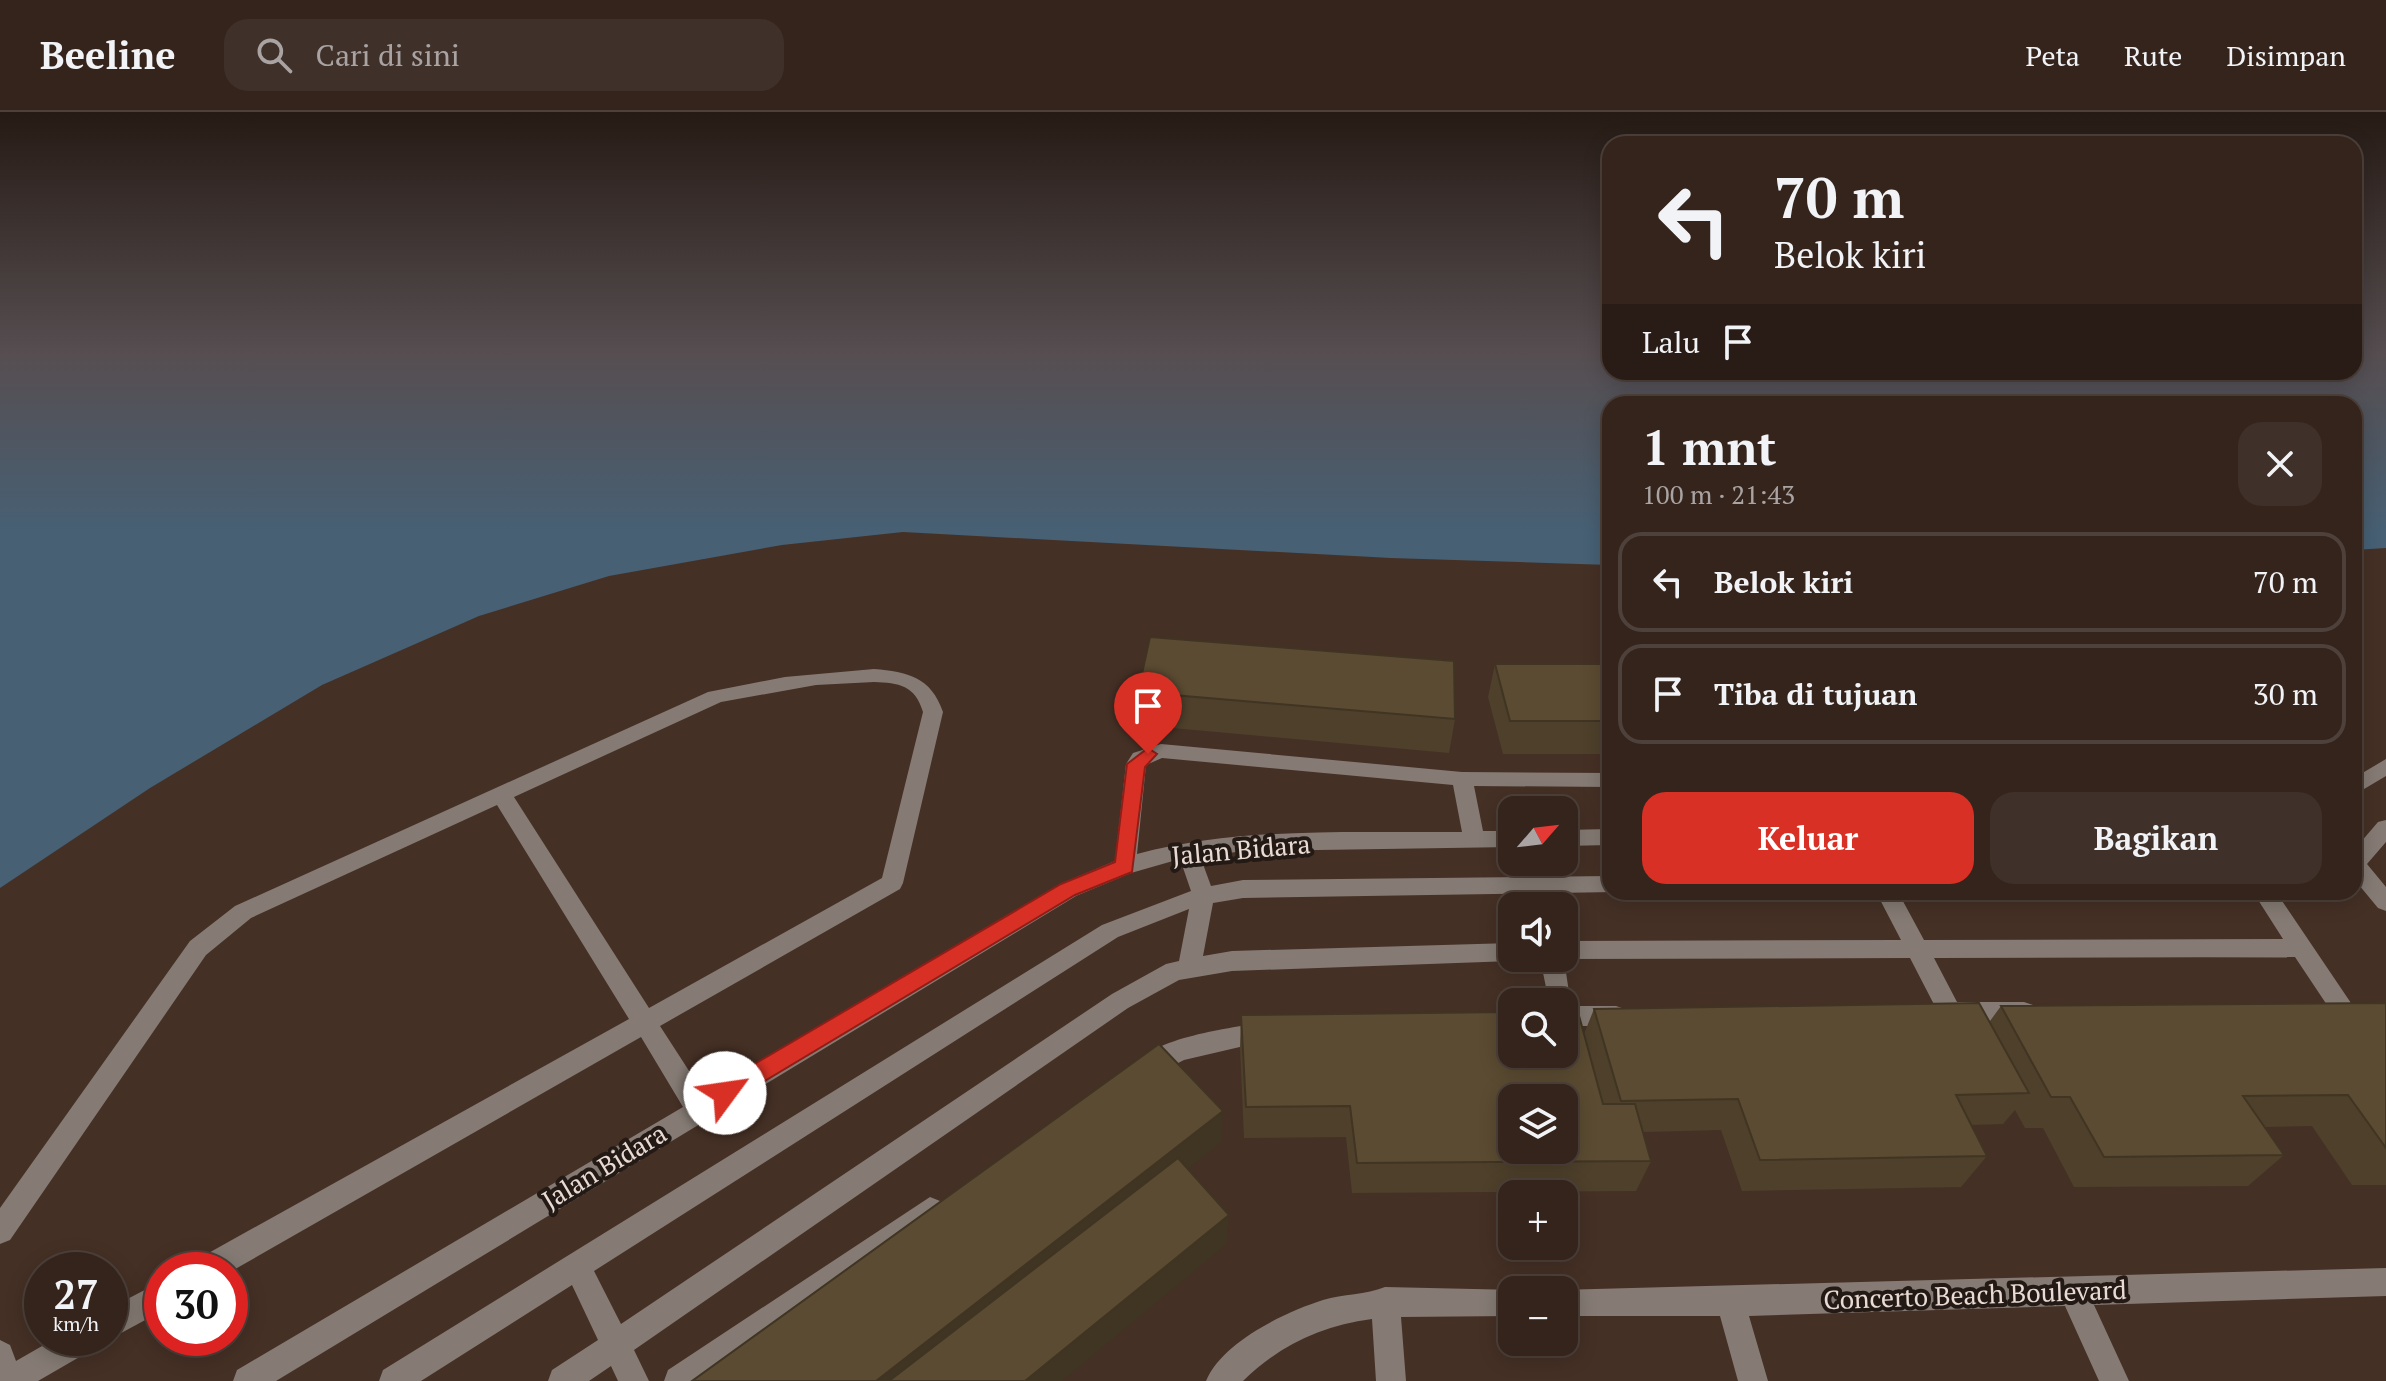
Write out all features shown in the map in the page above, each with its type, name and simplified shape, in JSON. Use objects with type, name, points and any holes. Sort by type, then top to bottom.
[{"type":"street","points":[[0,1231],[198,948],[243,912],[715,697],[761,685],[882,675],[912,681],[928,694],[933,712],[892,883],[238,1252]]},
{"type":"street","points":[[1125,866],[1136,764],[1148,754],[1161,751],[1462,779],[1602,780]]},
{"type":"street","points":[[2362,782],[2386,766]]},
{"type":"street","points":[[1462,779],[1474,839]]},
{"type":"street","points":[[501,794],[699,1109]]},
{"type":"street","points":[[2362,855],[2386,828]]},
{"type":"street","points":[[1578,838],[1602,837]]},
{"type":"street","name":"Jalan Bidara","points":[[248,1381],[1068,890],[1125,866],[1187,849],[1246,843],[1498,839]]},
{"type":"street","points":[[1187,849],[1203,894],[1189,969]]},
{"type":"street","points":[[2362,874],[2386,902]]},
{"type":"street","name":"Jalan Bidara","points":[[1567,892],[1602,886]]},
{"type":"street","name":"Jalan Bidara","points":[[394,1381],[1110,931],[1203,894],[1243,889],[1498,896]]},
{"type":"street","points":[[1892,900],[1950,1011]]},
{"type":"street","points":[[2269,900],[2343,1009],[2341,1015],[2333,1019],[2301,1018]]},
{"type":"street","points":[[1578,950],[2300,948]]},
{"type":"street","points":[[563,1381],[1120,1001],[1174,971],[1232,961],[1498,952]]},
{"type":"street","points":[[1919,1011],[2046,1013]]},
{"type":"street","points":[[1578,1016],[1641,1015]]},
{"type":"street","points":[[1130,1077],[1179,1050],[1289,1030]]},
{"type":"street","points":[[679,1381],[951,1196]]},
{"type":"street","points":[[576,1264],[634,1381]]},
{"type":"street","name":"Concerto Beach Boulevard","points":[[1578,1302],[1731,1302],[2385,1283]]},
{"type":"street","points":[[2073,1291],[2114,1381]]},
{"type":"street","points":[[1221,1381],[1266,1341],[1303,1322],[1385,1301],[1498,1302]]},
{"type":"street","points":[[1385,1301],[1391,1381]]},
{"type":"street","points":[[1731,1302],[1753,1381]]},
{"type":"street","points":[[0,1355],[6,1381],[52,1356]]},
{"type":"water","points":[[0,415],[1602,415],[1602,565],[1391,558],[903,532],[782,545],[609,576],[479,616],[322,685],[150,788],[0,888]]},
{"type":"water","points":[[2362,415],[2386,415],[2386,548],[2362,550]]},
{"type":"building","points":[[1150,637],[1454,661],[1455,719],[1138,692]]},
{"type":"building","points":[[1495,664],[1602,664],[1602,721],[1510,721]]},
{"type":"building","points":[[1979,1003],[2029,1093],[1956,1095],[1987,1156],[1760,1160],[1738,1099],[1621,1101],[1594,1009]]},
{"type":"building","points":[[2386,1003],[2386,1148],[2348,1095],[2243,1096],[2284,1155],[2104,1157],[2070,1097],[2051,1097],[2001,1006]]},
{"type":"building","points":[[1498,1012],[1498,1068],[1578,1068],[1578,1012],[1603,1104],[1635,1104],[1651,1161],[1578,1161],[1578,1084],[1498,1084],[1498,1162],[1357,1163],[1350,1106],[1246,1107],[1241,1015]]},
{"type":"building","points":[[1159,1044],[1223,1111],[876,1381],[692,1381]]},
{"type":"building","points":[[1178,1158],[1229,1215],[1025,1381],[889,1381]]},
{"type":"route","points":[[725,1093],[1068,890],[1125,866],[1136,764],[1148,754]]}]
